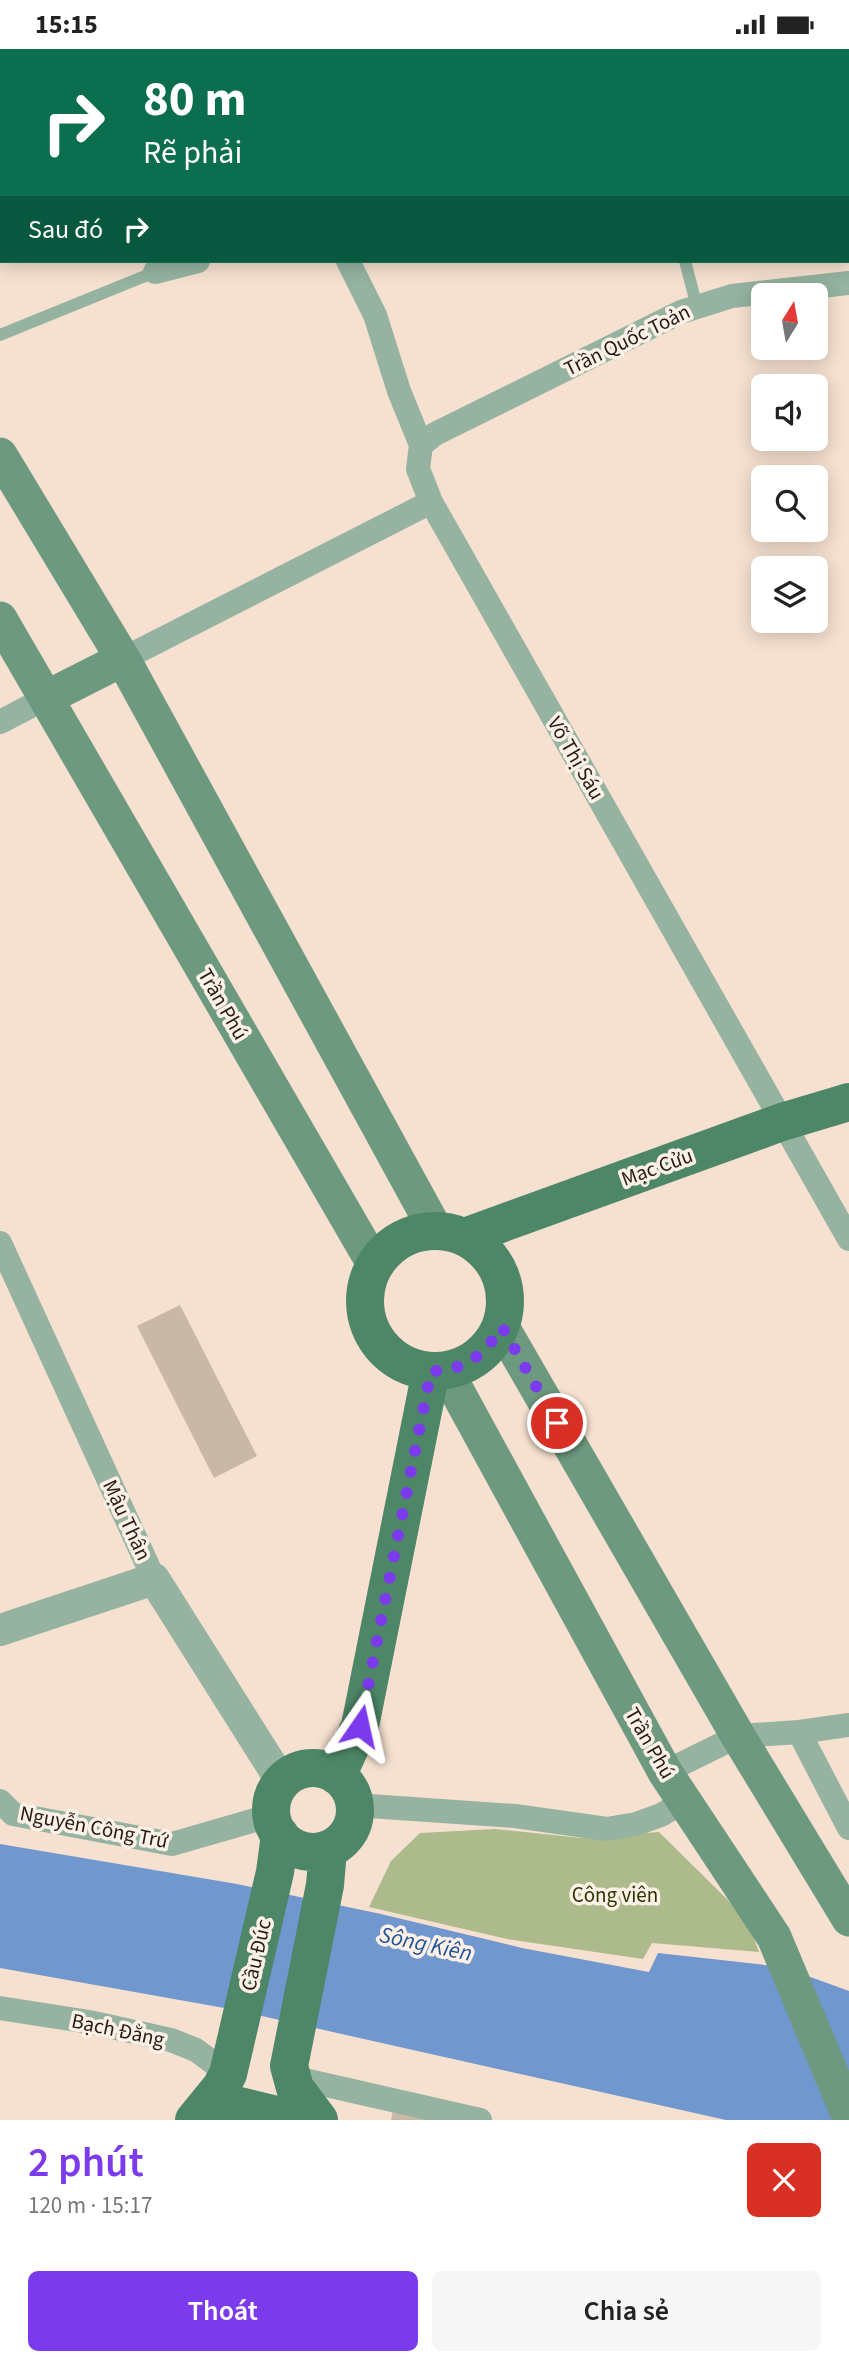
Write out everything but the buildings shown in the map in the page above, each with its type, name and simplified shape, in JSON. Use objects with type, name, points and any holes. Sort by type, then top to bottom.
[{"type":"main road","points":[[0,455],[123,659],[451,1233],[494,1259],[506,1292],[502,1327],[489,1347],[469,1363],[438,1371],[403,1364],[380,1346],[367,1320],[364,1291],[374,1264],[400,1239],[451,1233]]},
{"type":"main road","name":"Trần Phú","points":[[0,619],[374,1264]]},
{"type":"main road","points":[[47,698],[123,659]]},
{"type":"main road","name":"Mạc Cửu","points":[[451,1233],[849,1102]]},
{"type":"main road","points":[[502,1327],[738,1736],[848,1916]]},
{"type":"main road","points":[[319,2120],[302,2098],[290,2071],[327,1867],[352,1828],[346,1791],[438,1371]]},
{"type":"main road","name":"Trần Phú","points":[[438,1371],[665,1773],[774,1937],[849,2116]]},
{"type":"main road","points":[[327,1867],[317,1852],[296,1849],[278,1811],[302,1770],[326,1770],[346,1791]]},
{"type":"main road","name":"Cầu Đúc","points":[[211,2098],[275,1872],[278,1811]]},
{"type":"main road","points":[[211,2098],[297,2120]]},
{"type":"street","points":[[155,267],[184,263]]},
{"type":"street","name":"Võ Thị Sáu","points":[[349,263],[376,315],[399,391],[421,445],[418,469],[431,502],[849,1239]]},
{"type":"street","name":"Trần Quốc Toản","points":[[421,445],[435,434],[681,312],[732,296],[849,283]]},
{"type":"street","points":[[123,659],[431,502]]},
{"type":"street","points":[[0,722],[47,698]]},
{"type":"street","name":"Mậu Thân","points":[[0,1243],[154,1579],[278,1811]]},
{"type":"street","points":[[0,1630],[154,1579]]},
{"type":"street","points":[[665,1773],[738,1736],[849,1725]]},
{"type":"street","points":[[799,1732],[849,1828]]},
{"type":"street","points":[[346,1791],[607,1829],[636,1824],[661,1815],[685,1801]]},
{"type":"street","name":"Nguyễn Công Trứ","points":[[0,1801],[13,1814],[172,1844],[278,1811]]},
{"type":"street","name":"Bạch Đằng","points":[[0,2008],[89,2022],[171,2040],[196,2050],[211,2098]]},
{"type":"street","points":[[290,2071],[480,2120]]},
{"type":"lane","points":[[685,263],[696,307]]},
{"type":"lane","points":[[0,335],[155,267]]},
{"type":"green space","name":"Công viên","points":[[495,1829],[581,1838],[659,1832],[747,1919],[759,1952],[652,1943],[643,1959],[507,1939],[369,1907],[391,1861],[420,1833]]},
{"type":"water","name":"Sông Kiên","points":[[0,1844],[237,1884],[381,1914],[522,1948],[649,1972],[658,1953],[783,1967],[849,1991],[849,2120],[726,2120],[230,2009],[0,1968]]},
{"type":"route","points":[[360,1726],[431,1371],[446,1371],[469,1363],[489,1347],[502,1327],[557,1423]]}]
